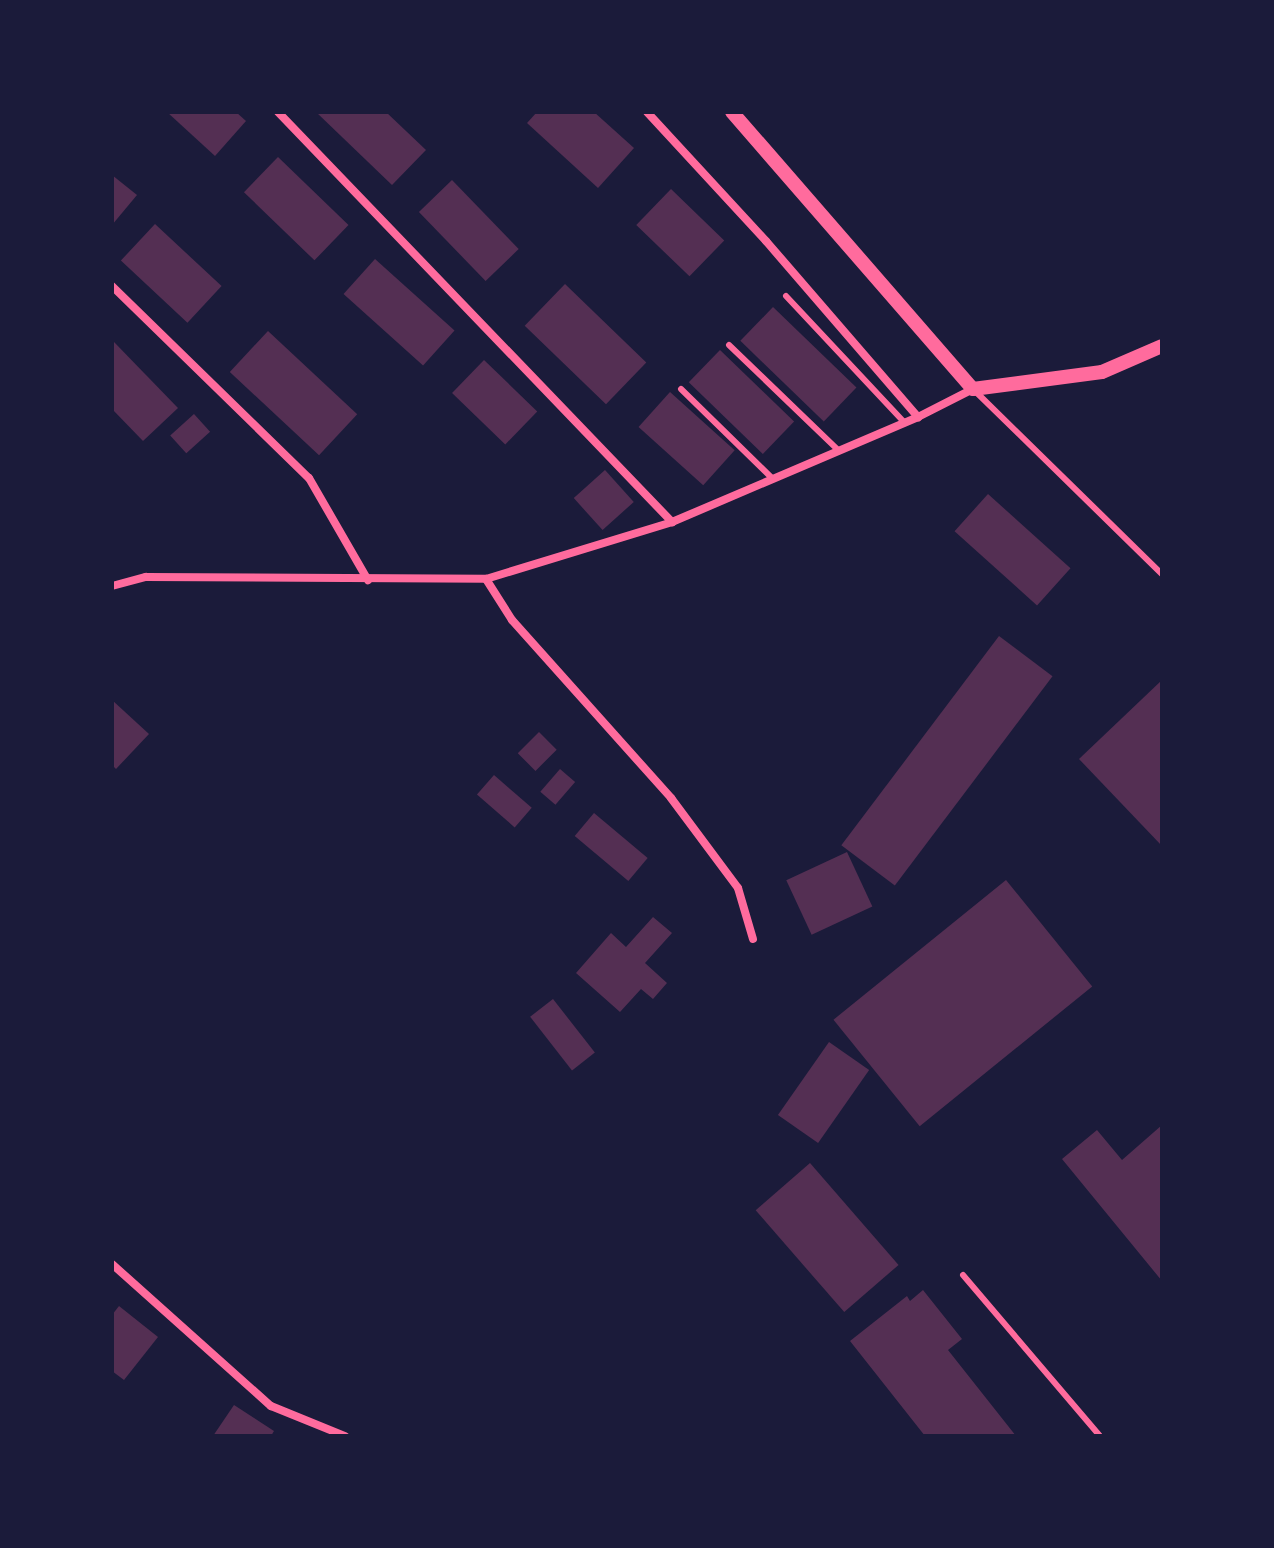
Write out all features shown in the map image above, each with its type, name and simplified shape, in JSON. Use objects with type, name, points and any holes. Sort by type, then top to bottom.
[{"type":"street","points":[[278,112],[672,522]]},
{"type":"street","points":[[647,112],[766,241],[918,417]]},
{"type":"street","points":[[732,112],[973,389]]},
{"type":"street","points":[[112,286],[309,478],[368,580]]},
{"type":"street","points":[[112,586],[146,577],[486,579],[672,522],[905,423],[973,389],[1102,372],[1162,346]]},
{"type":"street","points":[[486,579],[512,620],[671,798],[738,888],[753,939]]},
{"type":"street","points":[[112,1264],[271,1406],[345,1436]]},
{"type":"lane","points":[[786,296],[905,423]]},
{"type":"lane","points":[[729,345],[839,451]]},
{"type":"lane","points":[[681,389],[773,479]]},
{"type":"lane","points":[[973,389],[1162,574]]},
{"type":"lane","points":[[963,1275],[1100,1436]]},
{"type":"building","points":[[167,112],[236,112],[246,121],[215,156]]},
{"type":"building","points":[[316,112],[386,112],[426,150],[392,185]]},
{"type":"building","points":[[537,112],[594,112],[634,148],[598,188],[527,123]]},
{"type":"building","points":[[278,157],[348,225],[314,260],[244,192]]},
{"type":"building","points":[[112,175],[137,195],[112,225]]},
{"type":"building","points":[[452,180],[519,249],[486,281],[419,212]]},
{"type":"building","points":[[671,189],[724,240],[689,276],[636,225]]},
{"type":"building","points":[[155,224],[222,286],[187,323],[121,261]]},
{"type":"building","points":[[375,259],[455,331],[423,366],[344,294]]},
{"type":"building","points":[[565,284],[646,362],[606,404],[525,326]]},
{"type":"building","points":[[773,307],[856,388],[824,421],[740,341]]},
{"type":"building","points":[[268,331],[357,414],[319,455],[230,372]]},
{"type":"building","points":[[114,342],[178,408],[143,441],[112,409]]},
{"type":"building","points":[[720,350],[794,422],[763,454],[689,382]]},
{"type":"building","points":[[484,360],[537,411],[505,444],[452,393]]},
{"type":"building","points":[[670,392],[735,450],[703,485],[639,427]]},
{"type":"building","points":[[194,414],[210,432],[186,453],[170,435]]},
{"type":"building","points":[[605,470],[634,502],[603,530],[574,498]]},
{"type":"building","points":[[988,494],[1070,568],[1037,605],[955,531]]},
{"type":"building","points":[[999,636],[1053,676],[895,886],[841,845]]},
{"type":"building","points":[[1162,680],[1162,846],[1079,759]]},
{"type":"building","points":[[112,700],[149,734],[116,769],[112,765]]},
{"type":"building","points":[[539,732],[557,750],[535,771],[518,753]]},
{"type":"building","points":[[560,769],[575,782],[555,805],[540,792]]},
{"type":"building","points":[[494,775],[532,808],[515,827],[477,795]]},
{"type":"building","points":[[594,813],[648,858],[628,881],[575,836]]},
{"type":"building","points":[[847,852],[872,906],[812,935],[786,880]]},
{"type":"building","points":[[1006,880],[1092,986],[920,1126],[833,1020]]},
{"type":"building","points":[[653,917],[672,933],[645,963],[667,983],[653,999],[641,989],[620,1012],[576,973],[611,933],[626,947]]},
{"type":"building","points":[[553,999],[595,1053],[572,1070],[530,1017]]},
{"type":"building","points":[[829,1042],[869,1070],[818,1143],[778,1115]]},
{"type":"building","points":[[1162,1125],[1162,1281],[1062,1159],[1097,1130],[1122,1160]]},
{"type":"building","points":[[810,1163],[899,1265],[844,1312],[756,1210]]},
{"type":"building","points":[[923,1290],[962,1339],[948,1350],[1016,1436],[925,1436],[850,1341],[907,1296],[910,1301]]},
{"type":"building","points":[[119,1306],[158,1337],[124,1380],[112,1371],[112,1315]]},
{"type":"building","points":[[234,1405],[274,1431],[271,1436],[213,1436]]}]
